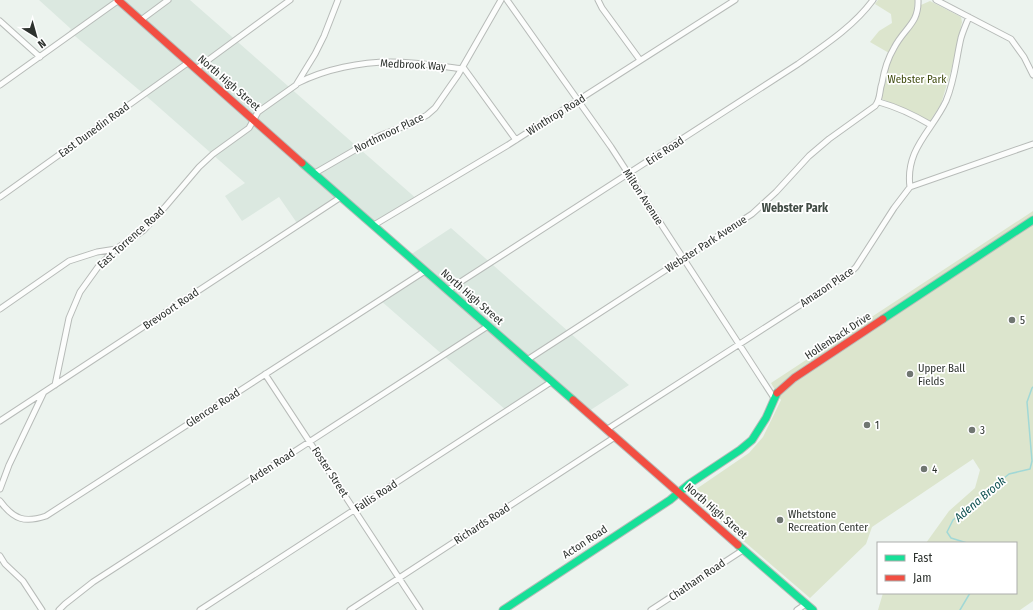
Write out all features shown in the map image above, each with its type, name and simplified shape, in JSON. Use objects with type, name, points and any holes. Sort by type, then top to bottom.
[{"type":"main road","name":"North High Street","points":[[118,0],[606,430],[813,610]]},
{"type":"main road","name":"Hollenback Drive","points":[[679,493],[688,484],[740,450],[752,440],[766,418],[778,392],[794,378],[1033,220]]},
{"type":"main road","name":"Acton Road","points":[[503,610],[679,493]]},
{"type":"street","points":[[0,85],[118,0]]},
{"type":"street","points":[[141,20],[168,0]]},
{"type":"street","points":[[196,69],[290,0]]},
{"type":"street","points":[[296,85],[306,71],[318,48],[338,0]]},
{"type":"street","name":"Northmoor Place","points":[[315,174],[374,138],[415,122],[427,115],[444,96],[463,68],[501,0]]},
{"type":"street","name":"Milton Avenue","points":[[507,0],[579,100],[774,398]]},
{"type":"street","points":[[598,0],[602,8],[640,60]]},
{"type":"street","name":"Winthrop Road","points":[[374,225],[516,140],[735,0]]},
{"type":"street","name":"Erie Road","points":[[448,290],[818,50],[862,14],[874,0]]},
{"type":"street","points":[[936,0],[987,25],[1011,39],[1024,57],[1033,75]]},
{"type":"street","points":[[920,1],[916,18],[894,48],[881,84],[879,102],[898,108],[931,125]]},
{"type":"street","points":[[969,17],[961,38],[955,72],[946,101],[918,143],[914,153],[909,179],[910,187],[1033,144]]},
{"type":"street","points":[[0,22],[40,57]]},
{"type":"street","name":"East Dunedin Road","points":[[0,197],[189,62]]},
{"type":"street","name":"Medbrook Way","points":[[296,85],[311,78],[341,68],[391,62],[463,68]]},
{"type":"street","points":[[463,68],[516,140]]},
{"type":"street","name":"East Torrence Road","points":[[55,385],[69,318],[80,292],[98,267],[116,249],[144,230],[199,167],[217,151],[249,128],[258,112],[296,85]]},
{"type":"street","name":"Webster Park Avenue","points":[[527,360],[752,214],[776,192],[809,156],[829,139],[864,115],[879,102]]},
{"type":"street","name":"Amazon Place","points":[[606,430],[856,268],[894,208],[910,187]]},
{"type":"street","name":"Brevoort Road","points":[[0,421],[341,196]]},
{"type":"street","points":[[0,309],[69,260],[97,252],[116,249]]},
{"type":"street","name":"Glencoe Road","points":[[0,502],[11,513],[26,520],[46,516],[425,271]]},
{"type":"street","name":"Arden Road","points":[[59,610],[84,588],[488,326]]},
{"type":"street","name":"Foster Street","points":[[265,374],[420,610]]},
{"type":"street","name":"Fallis Road","points":[[200,610],[552,382]]},
{"type":"street","points":[[0,489],[9,465],[43,393]]},
{"type":"street","name":"Richards Road","points":[[350,610],[615,437]]},
{"type":"street","name":"Chatham Road","points":[[651,610],[743,550]]},
{"type":"street","points":[[0,556],[5,564],[23,581],[42,610]]},
{"type":"street","points":[[797,610],[806,604]]},
{"type":"shaded area","points":[[39,0],[190,0],[418,200],[374,227],[340,198],[299,226],[279,197],[242,221],[225,196],[245,183],[145,95],[69,31],[71,29]]},
{"type":"shaded area","points":[[451,228],[629,385],[586,413],[551,382],[507,411],[380,300],[424,271],[407,257]]},
{"type":"green space","points":[[878,0],[915,0],[914,16],[889,53],[870,42],[879,31],[892,23],[891,14],[875,4]]},
{"type":"green space","name":"Webster Park","points":[[930,1],[961,17],[962,22],[951,71],[941,104],[930,121],[882,99],[882,93],[885,78],[896,49],[916,21],[921,5]]},
{"type":"green space","points":[[1033,211],[1033,601],[1020,610],[878,610],[883,594],[1017,594],[1017,542],[927,542],[949,511],[975,488],[980,470],[973,459],[872,527],[866,544],[810,598],[689,494],[749,453],[763,437],[781,400],[771,383]]},
{"type":"waterway","name":"Adena Brook","points":[[964,542],[951,538],[947,532],[953,520],[1009,474],[1030,469],[1032,461],[1027,402],[1033,387]]},
{"type":"waterway","name":"Adena Brook","points":[[960,610],[969,594]]},
{"type":"traffic: fast","points":[[302,163],[573,400]]},
{"type":"traffic: fast","points":[[883,319],[1033,220]]},
{"type":"traffic: fast","points":[[503,610],[670,500],[689,484],[740,450],[752,440],[766,418],[777,393]]},
{"type":"traffic: fast","points":[[738,545],[813,610]]},
{"type":"traffic: jam","points":[[118,0],[302,163]]},
{"type":"traffic: jam","points":[[777,393],[794,378],[883,319]]},
{"type":"traffic: jam","points":[[573,400],[738,545]]},
{"type":"place","name":"5","points":[[1012,320]]},
{"type":"place","name":"Upper Ball Fields","points":[[910,374]]},
{"type":"place","name":"1","points":[[867,425]]},
{"type":"place","name":"3","points":[[972,430]]},
{"type":"place","name":"4","points":[[924,469]]},
{"type":"place","name":"Whetstone Recreation Center","points":[[780,520]]},
{"type":"district","name":"Webster Park","points":[[795,208]]}]
